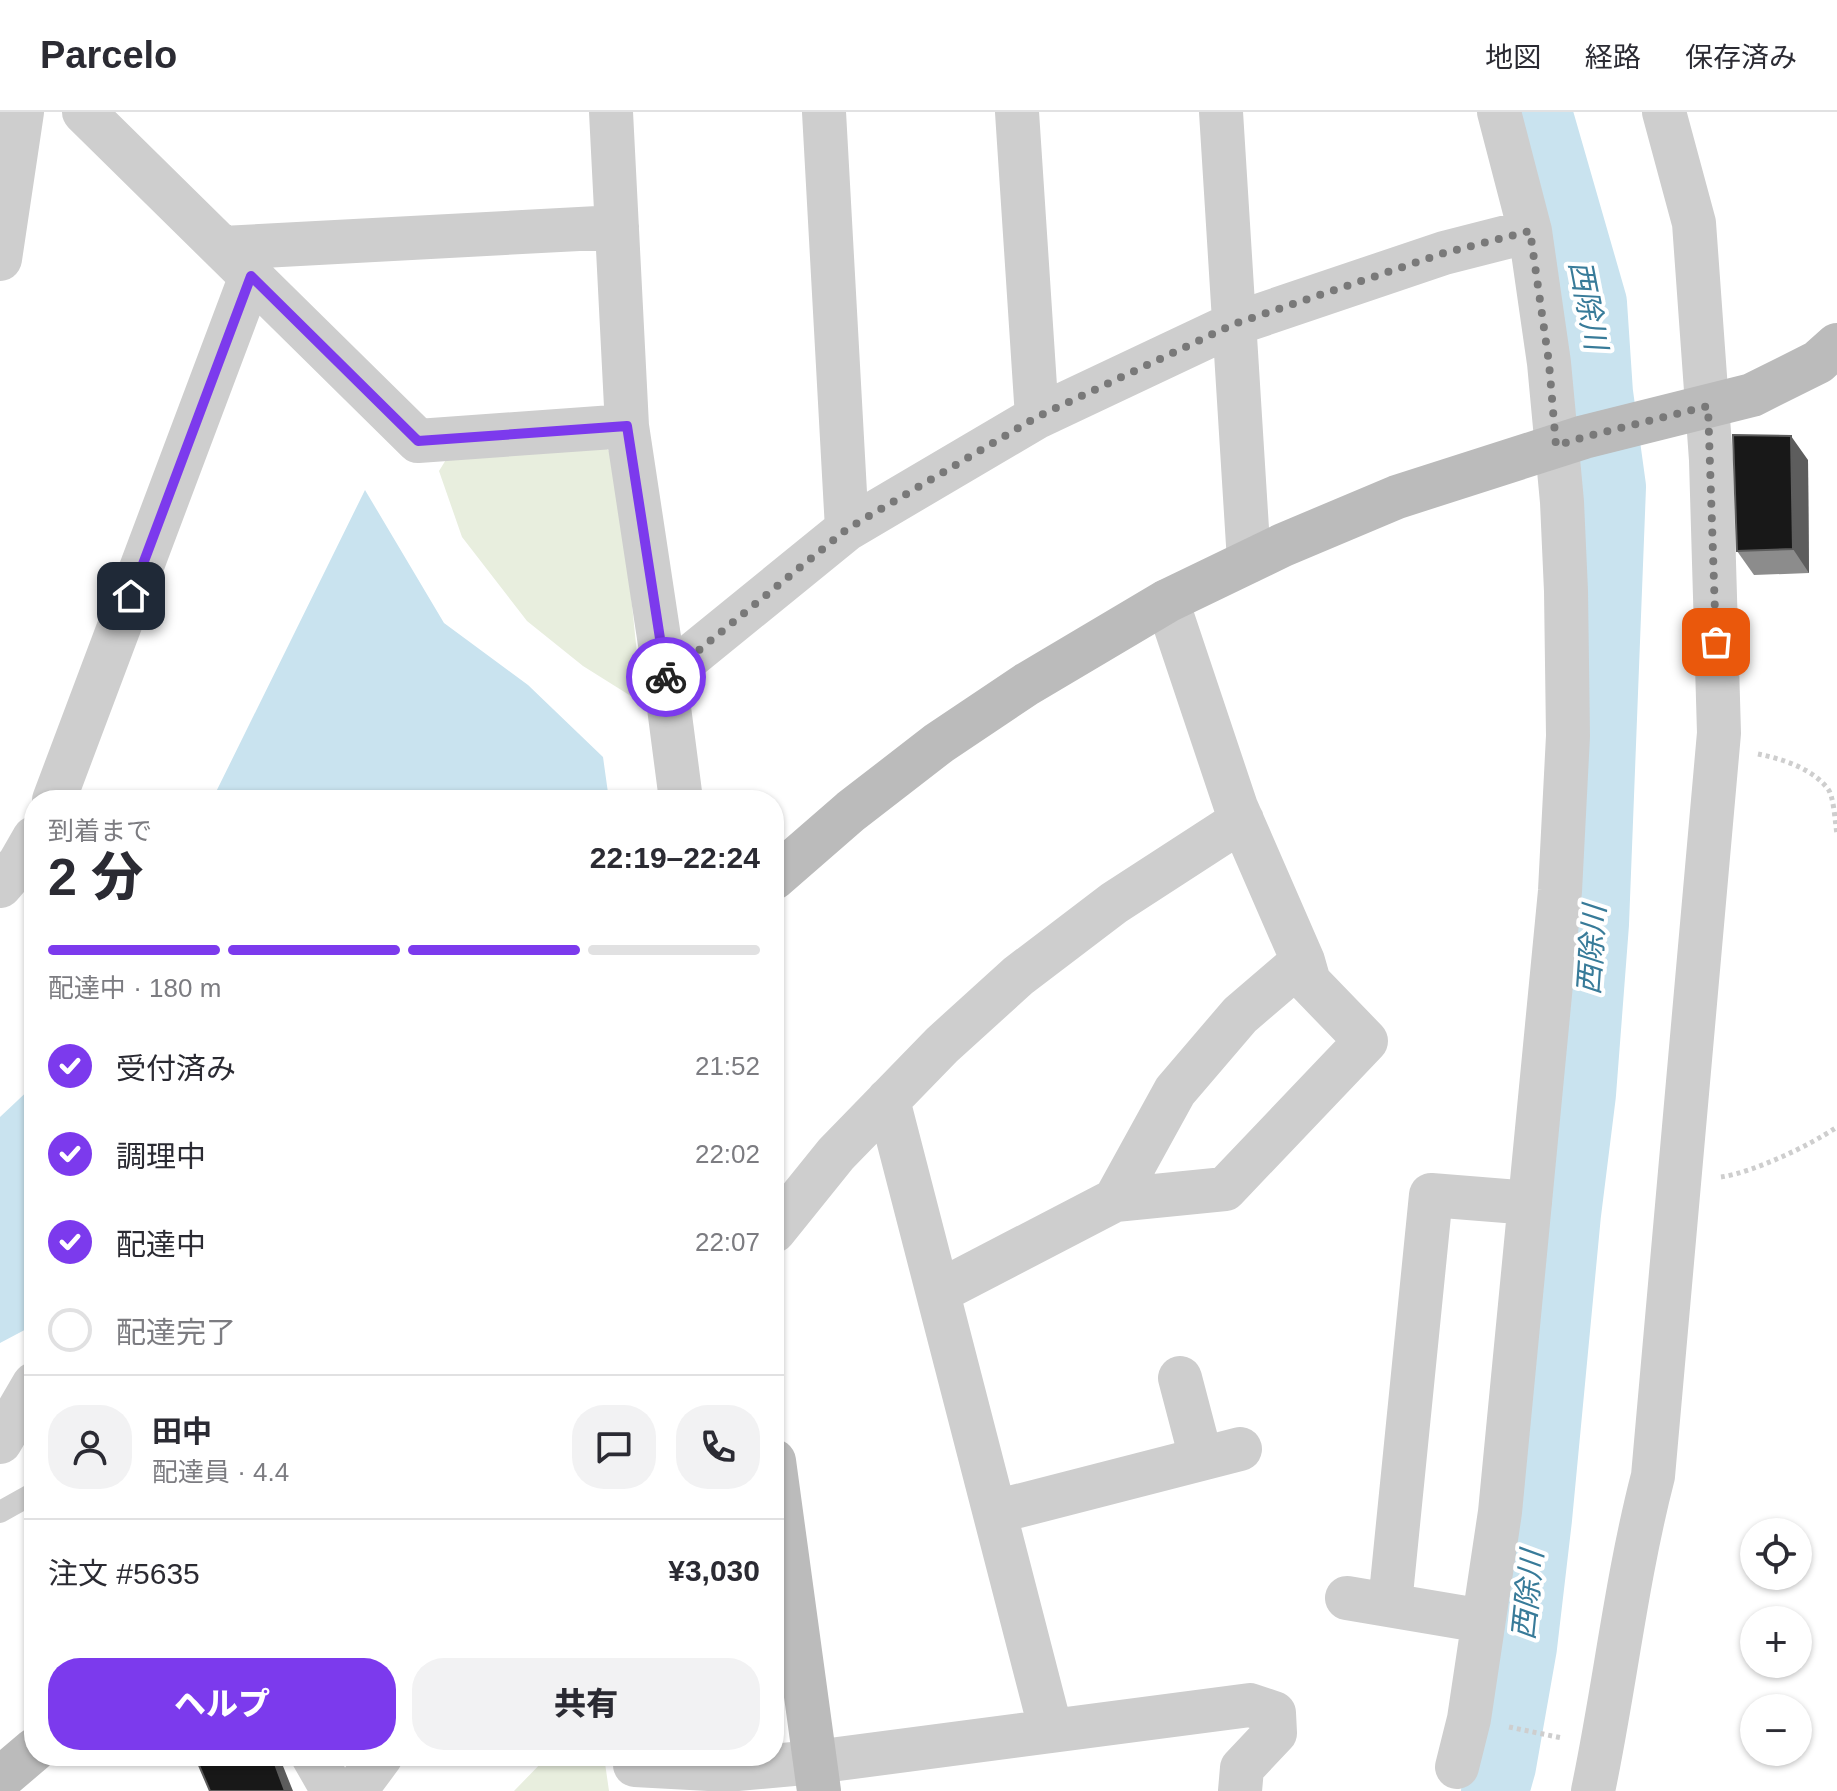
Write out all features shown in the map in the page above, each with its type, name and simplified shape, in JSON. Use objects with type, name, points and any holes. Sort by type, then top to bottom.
[{"type":"street","points":[[0,259],[22,112]]},
{"type":"street","points":[[84,112],[418,441],[627,426]]},
{"type":"street","points":[[611,112],[627,426],[680,790]]},
{"type":"street","points":[[824,112],[847,529]]},
{"type":"street","points":[[1017,112],[1037,417]]},
{"type":"street","points":[[1457,1767],[1469,1719],[1500,1512],[1560,891],[1568,736],[1562,502],[1566,443],[1549,363],[1530,231],[1499,112]]},
{"type":"street","points":[[1593,1791],[1638,1533],[1653,1476],[1719,733],[1712,475],[1700,408],[1694,223],[1664,112]]},
{"type":"street","points":[[1228,114],[1234,324],[1249,561]]},
{"type":"street","points":[[237,262],[617,227]]},
{"type":"street","points":[[665,677],[847,529],[1037,417],[1234,324],[1444,253],[1530,231]]},
{"type":"street","points":[[57,790],[237,262]]},
{"type":"street","points":[[784,869],[851,811],[939,743],[1027,684],[1167,601],[1249,561],[1397,497],[1566,443],[1752,395],[1818,362],[1837,345]]},
{"type":"street","points":[[938,1292],[1115,1200],[1225,1189],[1366,1041],[1309,982],[1303,961],[1242,820],[1167,601]]},
{"type":"street","points":[[784,1219],[836,1154],[888,1100],[942,1045],[1018,976],[1114,903],[1242,820]]},
{"type":"street","points":[[0,886],[24,855]]},
{"type":"street","points":[[1115,1200],[1175,1091],[1240,1015],[1303,961]]},
{"type":"street","points":[[888,1100],[1051,1731]]},
{"type":"street","points":[[1390,1604],[1431,1195],[1530,1203]]},
{"type":"street","points":[[995,1512],[1220,1453],[1180,1378]]},
{"type":"street","points":[[0,1442],[24,1401]]},
{"type":"street","points":[[784,1534],[817,1777]]},
{"type":"street","points":[[1347,1598],[1483,1621]]},
{"type":"street","points":[[636,1771],[727,1770],[817,1777],[1051,1731],[1250,1705],[1274,1713],[1275,1733],[1242,1768],[1240,1791]]},
{"type":"street","points":[[0,1779],[24,1759]]},
{"type":"street","points":[[319,1766],[333,1791]]},
{"type":"street","points":[[355,1791],[374,1766]]},
{"type":"lane","points":[[0,1512],[24,1499]]},
{"type":"path","points":[[1718,745],[1783,759],[1812,774],[1829,790],[1837,834]]},
{"type":"path","points":[[1679,1174],[1721,1177],[1737,1174],[1818,1140],[1837,1127]]},
{"type":"path","points":[[1504,1726],[1573,1741]]},
{"type":"green space","points":[[599,442],[617,458],[642,703],[583,666],[527,621],[462,537],[439,471],[452,450]]},
{"type":"green space","points":[[538,1766],[605,1766],[609,1791],[514,1791]]},
{"type":"water","points":[[365,490],[444,623],[528,685],[603,757],[608,790],[217,790]]},
{"type":"water","points":[[24,1094],[24,1330],[0,1343],[0,1117]]},
{"type":"building","points":[[1733,435],[1791,436],[1793,549],[1737,551]]},
{"type":"building","points":[[199,1766],[276,1766],[285,1791],[210,1791]]},
{"type":"waterway","name":"西除川","points":[[1495,1791],[1523,1647],[1582,1094],[1595,924],[1612,487],[1599,393],[1593,303],[1538,112]]},
{"type":"way so far","points":[[666,677],[847,529],[1037,417],[1234,324],[1444,253],[1530,231],[1549,363],[1556,446],[1708,406],[1716,642]]},
{"type":"route","points":[[131,596],[251,276],[418,441],[627,426],[666,677]]}]
